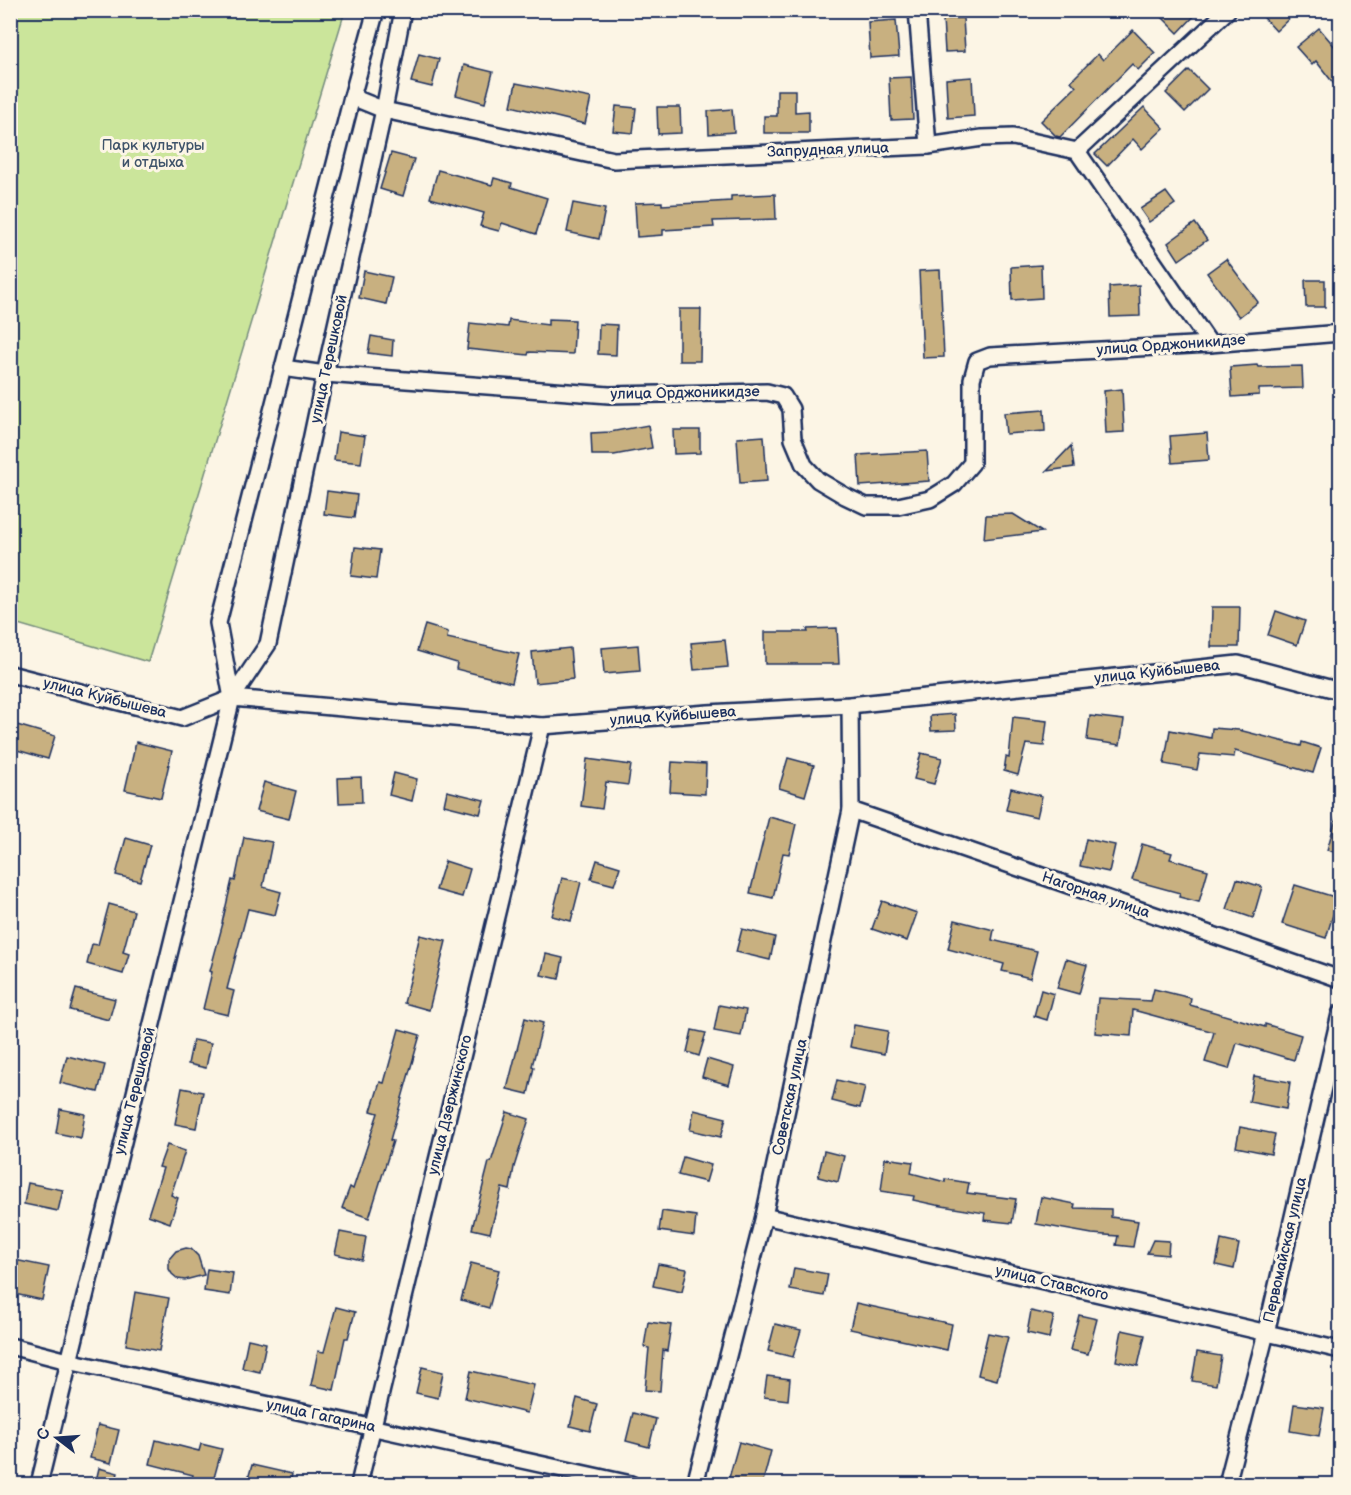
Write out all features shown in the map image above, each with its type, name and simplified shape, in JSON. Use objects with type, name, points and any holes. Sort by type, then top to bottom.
[{"type":"street","name":"улица Терешковой","points":[[232,698],[218,623],[376,10]]},
{"type":"street","name":"улица Терешковой","points":[[39,1485],[232,698],[268,644],[384,110],[403,10]]},
{"type":"street","points":[[916,10],[928,146]]},
{"type":"street","points":[[1210,344],[1077,151],[1228,10]]},
{"type":"street","name":"Запрудная улица","points":[[352,97],[384,110],[614,160],[928,146],[982,138],[1013,138],[1077,151]]},
{"type":"street","name":"улица Орджоникидзе","points":[[283,368],[325,374],[609,395],[766,392],[783,396],[791,409],[793,440],[804,465],[818,480],[866,506],[898,506],[930,499],[954,484],[972,463],[972,380],[976,361],[990,356],[1210,344],[1341,333]]},
{"type":"street","name":"улица Куйбышева","points":[[10,674],[182,718],[232,698],[542,726],[850,705],[1238,664],[1341,691]]},
{"type":"street","name":"Советская улица","points":[[695,1485],[764,1216],[851,810],[850,705]]},
{"type":"street","name":"улица Дзержинского","points":[[359,1485],[542,726]]},
{"type":"street","name":"Нагорная улица","points":[[851,810],[1341,979]]},
{"type":"street","name":"Первомайская улица","points":[[1227,1485],[1266,1333],[1341,1014]]},
{"type":"street","name":"улица Ставского","points":[[764,1216],[1341,1350]]},
{"type":"street","name":"улица Гагарина","points":[[10,1346],[68,1361],[631,1485]]},
{"type":"green space","name":"Парк культуры и отдыха","points":[[10,11],[345,11],[148,662],[11,622]]},
{"type":"building","points":[[1155,10],[1200,10],[1178,33]]},
{"type":"building","points":[[1257,10],[1298,10],[1276,31]]},
{"type":"building","points":[[963,18],[965,51],[945,52],[943,19]]},
{"type":"building","points":[[896,20],[899,56],[870,58],[868,22]]},
{"type":"building","points":[[1319,28],[1341,54],[1341,93],[1316,61],[1312,65],[1296,47]]},
{"type":"building","points":[[1133,30],[1155,53],[1138,70],[1132,64],[1060,137],[1056,136],[1041,121],[1076,87],[1071,81],[1098,54],[1103,60]]},
{"type":"building","points":[[419,54],[439,59],[432,87],[411,82]]},
{"type":"building","points":[[464,65],[493,72],[485,103],[456,95]]},
{"type":"building","points":[[1189,70],[1208,89],[1185,112],[1166,93]]},
{"type":"building","points":[[911,77],[913,119],[891,120],[889,78]]},
{"type":"building","points":[[972,77],[974,116],[948,118],[946,79]]},
{"type":"building","points":[[516,83],[591,98],[585,124],[511,106]]},
{"type":"building","points":[[777,90],[795,90],[795,112],[809,111],[809,133],[764,133],[764,116],[777,116]]},
{"type":"building","points":[[616,106],[636,108],[633,133],[613,131]]},
{"type":"building","points":[[657,107],[680,107],[681,133],[658,134]]},
{"type":"building","points":[[1144,107],[1164,128],[1142,149],[1133,139],[1107,166],[1095,154]]},
{"type":"building","points":[[732,109],[734,132],[709,134],[708,111]]},
{"type":"building","points":[[391,153],[414,159],[403,196],[380,189]]},
{"type":"building","points":[[438,170],[492,185],[494,178],[512,183],[511,187],[547,198],[536,234],[502,223],[499,231],[480,226],[484,213],[430,198]]},
{"type":"building","points":[[1166,192],[1175,204],[1149,222],[1140,209]]},
{"type":"building","points":[[775,194],[776,219],[713,221],[714,227],[663,230],[663,235],[637,237],[635,203],[662,202],[662,205],[731,201],[731,196]]},
{"type":"building","points":[[573,203],[605,209],[599,239],[567,232]]},
{"type":"building","points":[[1195,223],[1207,240],[1179,260],[1168,243]]},
{"type":"building","points":[[1226,259],[1258,302],[1239,317],[1207,273]]},
{"type":"building","points":[[1041,265],[1042,298],[1012,300],[1011,267]]},
{"type":"building","points":[[940,270],[944,357],[923,358],[919,271]]},
{"type":"building","points":[[364,271],[392,277],[386,304],[359,298]]},
{"type":"building","points":[[1305,280],[1325,280],[1325,307],[1306,307]]},
{"type":"building","points":[[1139,285],[1140,316],[1110,317],[1109,287]]},
{"type":"building","points":[[679,309],[701,309],[700,361],[679,361]]},
{"type":"building","points":[[548,319],[575,320],[573,354],[529,352],[528,355],[467,349],[470,323],[508,327],[509,320],[548,325]]},
{"type":"building","points":[[599,324],[617,325],[616,355],[598,354]]},
{"type":"building","points":[[371,336],[393,340],[392,356],[368,353]]},
{"type":"building","points":[[1257,365],[1258,367],[1302,366],[1303,388],[1259,389],[1259,395],[1232,397],[1230,367]]},
{"type":"building","points":[[1122,389],[1124,432],[1106,433],[1104,391]]},
{"type":"building","points":[[1044,410],[1045,431],[1006,434],[1004,413]]},
{"type":"building","points":[[648,425],[652,448],[614,455],[592,455],[591,433]]},
{"type":"building","points":[[673,430],[700,430],[700,453],[674,454]]},
{"type":"building","points":[[338,432],[365,436],[361,463],[334,460]]},
{"type":"building","points":[[1207,433],[1209,460],[1172,463],[1170,436]]},
{"type":"building","points":[[764,436],[767,481],[740,483],[737,438]]},
{"type":"building","points":[[1071,446],[1074,467],[1047,471]]},
{"type":"building","points":[[927,451],[929,481],[860,486],[858,455]]},
{"type":"building","points":[[327,491],[357,495],[354,518],[324,514]]},
{"type":"building","points":[[1013,514],[1042,532],[984,539],[986,515]]},
{"type":"building","points":[[355,547],[380,550],[376,579],[351,576]]},
{"type":"building","points":[[1212,607],[1240,607],[1239,647],[1211,647]]},
{"type":"building","points":[[1276,611],[1305,621],[1297,645],[1268,635]]},
{"type":"building","points":[[425,625],[448,632],[447,638],[519,654],[512,683],[456,669],[457,663],[417,651]]},
{"type":"building","points":[[837,628],[839,664],[765,664],[765,632],[808,632],[807,629]]},
{"type":"building","points":[[725,640],[728,667],[694,670],[691,643]]},
{"type":"building","points":[[638,645],[640,671],[604,674],[602,648]]},
{"type":"building","points":[[570,648],[573,679],[535,683],[532,652]]},
{"type":"building","points":[[955,714],[956,730],[931,731],[930,716]]},
{"type":"building","points":[[1090,716],[1124,720],[1120,745],[1087,740]]},
{"type":"building","points":[[1013,717],[1047,721],[1044,746],[1026,744],[1018,775],[1004,771],[1006,757],[1009,758]]},
{"type":"building","points":[[10,723],[55,736],[48,759],[10,748]]},
{"type":"building","points":[[1212,728],[1239,730],[1301,746],[1302,742],[1321,748],[1313,773],[1235,751],[1234,757],[1200,754],[1197,770],[1164,764],[1170,730],[1211,738]]},
{"type":"building","points":[[136,742],[172,751],[161,798],[125,790]]},
{"type":"building","points":[[921,753],[942,758],[934,784],[914,779]]},
{"type":"building","points":[[788,758],[814,765],[805,796],[779,788]]},
{"type":"building","points":[[587,759],[631,765],[628,785],[606,782],[602,809],[581,806]]},
{"type":"building","points":[[672,762],[706,764],[705,794],[670,792]]},
{"type":"building","points":[[394,773],[417,779],[412,801],[389,795]]},
{"type":"building","points":[[361,777],[362,802],[339,803],[338,778]]},
{"type":"building","points":[[264,782],[296,791],[289,819],[256,811]]},
{"type":"building","points":[[1011,788],[1042,796],[1037,817],[1006,810]]},
{"type":"building","points":[[447,791],[484,800],[480,814],[444,805]]},
{"type":"building","points":[[1337,815],[1341,816],[1341,854],[1327,850]]},
{"type":"building","points":[[769,817],[796,824],[789,854],[783,853],[773,898],[750,893]]},
{"type":"building","points":[[244,837],[272,842],[263,887],[281,892],[275,915],[248,909],[227,989],[234,991],[228,1015],[203,1009],[212,972],[210,971],[232,880],[235,881]]},
{"type":"building","points":[[126,838],[150,845],[140,881],[116,875]]},
{"type":"building","points":[[1086,839],[1115,845],[1109,872],[1080,866]]},
{"type":"building","points":[[1142,844],[1172,853],[1170,859],[1208,870],[1199,902],[1179,897],[1180,893],[1132,880]]},
{"type":"building","points":[[597,860],[620,867],[614,885],[591,879]]},
{"type":"building","points":[[445,861],[470,869],[462,897],[436,890]]},
{"type":"building","points":[[562,878],[581,882],[571,921],[552,916]]},
{"type":"building","points":[[1237,879],[1262,887],[1253,918],[1227,909]]},
{"type":"building","points":[[1295,885],[1338,898],[1326,938],[1282,924]]},
{"type":"building","points":[[882,901],[917,913],[907,941],[872,929]]},
{"type":"building","points":[[109,904],[134,911],[123,952],[129,954],[123,974],[87,964],[92,944],[98,945]]},
{"type":"building","points":[[955,920],[994,930],[992,940],[1037,951],[1030,978],[1002,971],[1004,964],[948,949]]},
{"type":"building","points":[[742,929],[775,937],[770,960],[736,952]]},
{"type":"building","points":[[420,935],[446,941],[429,1010],[404,1003]]},
{"type":"building","points":[[546,954],[563,958],[559,979],[541,975]]},
{"type":"building","points":[[1066,959],[1087,965],[1079,994],[1057,988]]},
{"type":"building","points":[[76,989],[115,999],[109,1020],[70,1010]]},
{"type":"building","points":[[1154,989],[1191,998],[1190,1005],[1301,1035],[1294,1060],[1237,1043],[1229,1069],[1205,1062],[1214,1032],[1133,1010],[1131,1036],[1095,1033],[1098,998],[1151,1001]]},
{"type":"building","points":[[1041,990],[1054,994],[1047,1020],[1034,1016]]},
{"type":"building","points":[[719,1005],[746,1010],[741,1036],[714,1031]]},
{"type":"building","points":[[525,1018],[543,1023],[532,1066],[534,1067],[528,1094],[507,1089]]},
{"type":"building","points":[[854,1025],[888,1031],[884,1054],[850,1047]]},
{"type":"building","points":[[399,1029],[420,1035],[390,1140],[393,1141],[369,1218],[342,1208],[350,1187],[353,1189],[378,1113],[371,1111],[380,1082],[384,1083]]},
{"type":"building","points":[[692,1030],[706,1033],[699,1056],[687,1052]]},
{"type":"building","points":[[193,1040],[211,1043],[206,1068],[188,1064]]},
{"type":"building","points":[[67,1056],[105,1065],[98,1092],[60,1083]]},
{"type":"building","points":[[707,1059],[734,1067],[729,1085],[702,1077]]},
{"type":"building","points":[[1254,1076],[1290,1082],[1286,1109],[1249,1102]]},
{"type":"building","points":[[837,1080],[865,1087],[860,1108],[832,1101]]},
{"type":"building","points":[[182,1088],[203,1092],[196,1128],[175,1124]]},
{"type":"building","points":[[60,1109],[85,1114],[81,1138],[56,1133]]},
{"type":"building","points":[[694,1110],[726,1118],[721,1137],[690,1130]]},
{"type":"building","points":[[507,1112],[529,1119],[514,1167],[510,1190],[502,1188],[490,1233],[472,1229],[489,1162],[491,1162]]},
{"type":"building","points":[[1240,1127],[1275,1134],[1271,1154],[1236,1147]]},
{"type":"building","points":[[167,1145],[185,1151],[171,1195],[178,1198],[170,1223],[148,1215],[163,1168],[159,1167]]},
{"type":"building","points":[[824,1151],[844,1156],[838,1182],[818,1177]]},
{"type":"building","points":[[683,1157],[711,1165],[706,1182],[678,1175]]},
{"type":"building","points":[[885,1158],[913,1162],[911,1173],[945,1182],[945,1179],[969,1183],[967,1193],[1016,1199],[1012,1223],[984,1220],[985,1213],[936,1205],[913,1200],[914,1196],[881,1191]]},
{"type":"building","points":[[28,1183],[63,1190],[58,1211],[24,1204]]},
{"type":"building","points":[[1041,1197],[1075,1204],[1074,1208],[1111,1209],[1111,1217],[1138,1221],[1133,1247],[1116,1245],[1118,1236],[1036,1224]]},
{"type":"building","points":[[662,1211],[696,1216],[694,1236],[659,1231]]},
{"type":"building","points":[[340,1232],[366,1237],[362,1260],[335,1254]]},
{"type":"building","points":[[1153,1240],[1169,1241],[1168,1255],[1147,1253]]},
{"type":"building","points":[[1221,1240],[1239,1244],[1234,1269],[1216,1265]]},
{"type":"building","points":[[191,1249],[198,1256],[204,1275],[185,1280],[178,1279],[172,1274],[169,1269],[169,1259],[176,1251]]},
{"type":"building","points":[[10,1259],[49,1267],[42,1300],[10,1293]]},
{"type":"building","points":[[471,1263],[499,1270],[489,1308],[461,1300]]},
{"type":"building","points":[[658,1264],[687,1269],[682,1292],[653,1286]]},
{"type":"building","points":[[794,1268],[828,1274],[824,1296],[790,1290]]},
{"type":"building","points":[[207,1269],[233,1273],[230,1295],[204,1291]]},
{"type":"building","points":[[135,1292],[169,1298],[159,1351],[126,1345]]},
{"type":"building","points":[[856,1303],[952,1324],[947,1350],[850,1329]]},
{"type":"building","points":[[336,1307],[355,1312],[348,1338],[345,1338],[334,1390],[311,1385],[318,1351],[324,1352]]},
{"type":"building","points":[[1031,1311],[1054,1316],[1049,1338],[1027,1333]]},
{"type":"building","points":[[1079,1315],[1097,1319],[1088,1354],[1070,1350]]},
{"type":"building","points":[[648,1322],[671,1325],[667,1351],[663,1350],[660,1391],[645,1390],[649,1348],[644,1347]]},
{"type":"building","points":[[775,1324],[801,1330],[793,1357],[768,1351]]},
{"type":"building","points":[[1122,1330],[1145,1335],[1138,1366],[1116,1361]]},
{"type":"building","points":[[988,1333],[1008,1337],[997,1380],[978,1375]]},
{"type":"building","points":[[248,1339],[266,1343],[260,1372],[242,1368]]},
{"type":"building","points":[[1197,1352],[1221,1356],[1216,1385],[1192,1381]]},
{"type":"building","points":[[422,1367],[443,1372],[438,1398],[416,1393]]},
{"type":"building","points":[[471,1371],[534,1385],[527,1413],[465,1398]]},
{"type":"building","points":[[767,1376],[790,1379],[788,1400],[764,1397]]},
{"type":"building","points":[[577,1398],[597,1404],[590,1431],[570,1426]]},
{"type":"building","points":[[1294,1404],[1324,1408],[1319,1436],[1290,1431]]},
{"type":"building","points":[[633,1413],[656,1419],[649,1447],[626,1441]]},
{"type":"building","points":[[98,1425],[119,1430],[111,1463],[90,1458]]},
{"type":"building","points":[[156,1440],[199,1451],[201,1444],[222,1449],[212,1485],[190,1485],[193,1475],[150,1464]]},
{"type":"building","points":[[739,1442],[771,1451],[762,1485],[727,1485]]},
{"type":"building","points":[[252,1465],[292,1474],[290,1485],[274,1485],[248,1479]]},
{"type":"building","points":[[99,1468],[118,1473],[115,1485],[95,1485]]}]
